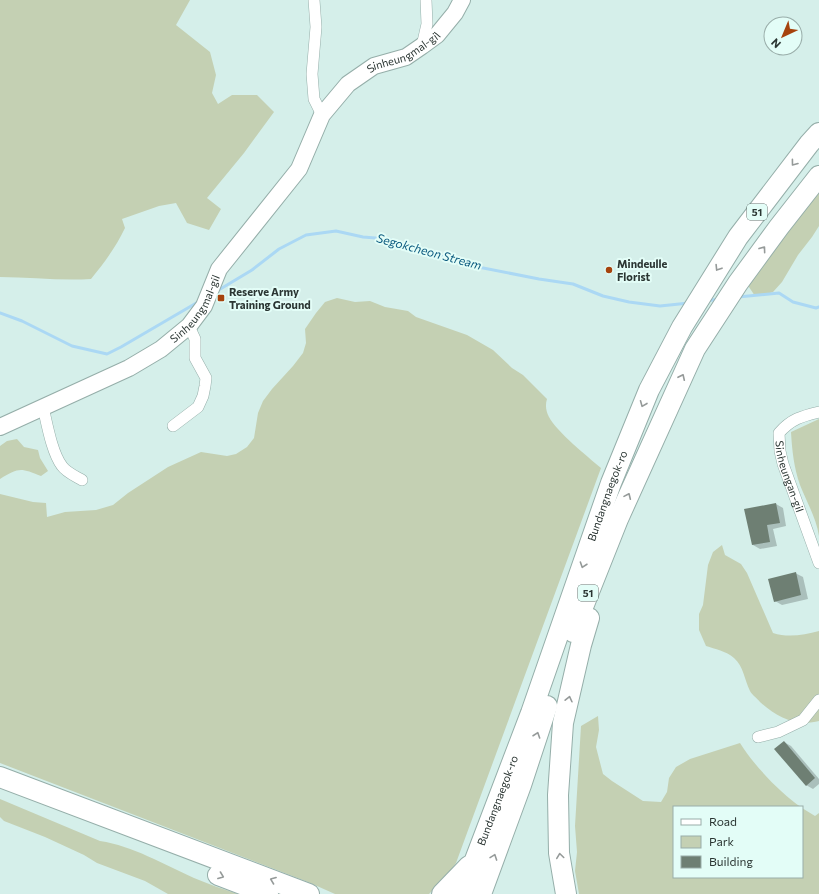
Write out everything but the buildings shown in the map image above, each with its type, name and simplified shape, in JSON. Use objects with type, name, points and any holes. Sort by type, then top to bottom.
[{"type":"highway","name":"Bundangnaegok-ro","points":[[462,894],[531,713],[611,483],[649,390],[682,327],[738,237],[819,133]]},
{"type":"highway","name":"Bundangnaegok-ro","points":[[481,894],[568,643],[618,519],[695,349],[728,298],[779,227],[819,176]]},
{"type":"highway","points":[[566,894],[559,853],[558,795],[563,723],[581,645],[618,519]]},
{"type":"highway","points":[[0,777],[109,826],[268,894]]},
{"type":"highway","points":[[0,791],[109,826],[309,894]]},
{"type":"highway","points":[[442,894],[475,858]]},
{"type":"street","points":[[314,0],[316,27],[312,74],[314,99],[322,115]]},
{"type":"street","points":[[422,46],[427,24],[426,0]]},
{"type":"street","name":"Sinheungmal-gil","points":[[0,427],[129,368],[161,349],[189,326],[204,306],[219,269],[299,169],[322,115],[348,84],[374,66],[406,57],[437,35],[455,13],[462,0]]},
{"type":"street","points":[[173,426],[198,407],[203,396],[205,386],[206,378],[195,358],[194,339],[189,326]]},
{"type":"street","points":[[43,407],[52,444],[61,466],[66,471],[82,480]]},
{"type":"street","name":"Sinheungan-gil","points":[[819,412],[802,416],[786,424],[779,433],[780,451],[784,464],[800,514],[819,563]]},
{"type":"street","points":[[758,736],[778,732],[802,720],[819,700]]},
{"type":"green space","points":[[0,0],[190,0],[176,25],[210,52],[216,75],[212,93],[218,104],[232,95],[257,95],[274,112],[244,153],[207,198],[221,209],[209,230],[187,223],[176,203],[159,206],[122,219],[125,228],[110,255],[91,279],[68,280],[0,277]]},
{"type":"green space","points":[[819,193],[819,226],[798,255],[782,282],[773,292],[762,296],[755,296],[747,284],[782,236]]},
{"type":"green space","points":[[337,298],[355,302],[370,301],[385,307],[408,311],[416,317],[467,335],[493,350],[512,368],[523,375],[547,399],[547,410],[553,423],[573,444],[601,468],[456,863],[445,878],[429,894],[335,894],[308,882],[0,763],[0,494],[33,502],[46,503],[47,517],[65,512],[96,510],[113,505],[128,493],[168,467],[201,452],[227,456],[236,454],[247,447],[254,438],[258,413],[263,401],[303,353],[306,343],[305,329],[325,302]]},
{"type":"green space","points":[[819,419],[819,536],[814,516],[796,472],[791,432]]},
{"type":"green space","points":[[17,439],[24,447],[38,450],[40,458],[48,471],[41,476],[29,471],[20,470],[12,472],[0,479],[0,446],[7,441]]},
{"type":"green space","points":[[722,545],[725,555],[741,564],[747,573],[773,633],[779,635],[796,635],[819,631],[819,721],[811,723],[795,722],[773,712],[760,702],[751,692],[742,669],[734,658],[724,652],[706,646],[699,630],[699,614],[703,605],[708,565],[713,552]]},
{"type":"green space","points":[[598,716],[599,730],[596,747],[603,774],[643,801],[661,802],[667,792],[669,778],[676,767],[690,759],[740,743],[752,760],[768,778],[800,806],[673,806],[673,878],[803,878],[803,809],[815,816],[819,813],[819,894],[579,894],[575,871],[577,852],[575,826],[581,726]]},
{"type":"green space","points":[[0,799],[100,841],[112,843],[136,851],[194,878],[238,894],[168,894],[145,881],[97,863],[84,855],[45,837],[4,821],[0,817]]},
{"type":"waterway","name":"Segokcheon Stream","points":[[217,291],[252,270],[279,249],[306,235],[336,231],[363,237],[388,239],[468,265],[573,284],[603,296],[629,302],[660,306],[689,303]]},
{"type":"waterway","name":"Segokcheon Stream","points":[[738,297],[779,293],[793,302],[816,308],[819,307]]},
{"type":"waterway","name":"Segokcheon Stream","points":[[706,301],[719,299]]},
{"type":"waterway","name":"Segokcheon Stream","points":[[0,313],[22,321],[72,346],[107,354],[198,302]]},
{"type":"place","name":"Mindeulle Florist","points":[[609,270]]},
{"type":"place","name":"Reserve Army Training Ground","points":[[221,298]]}]
